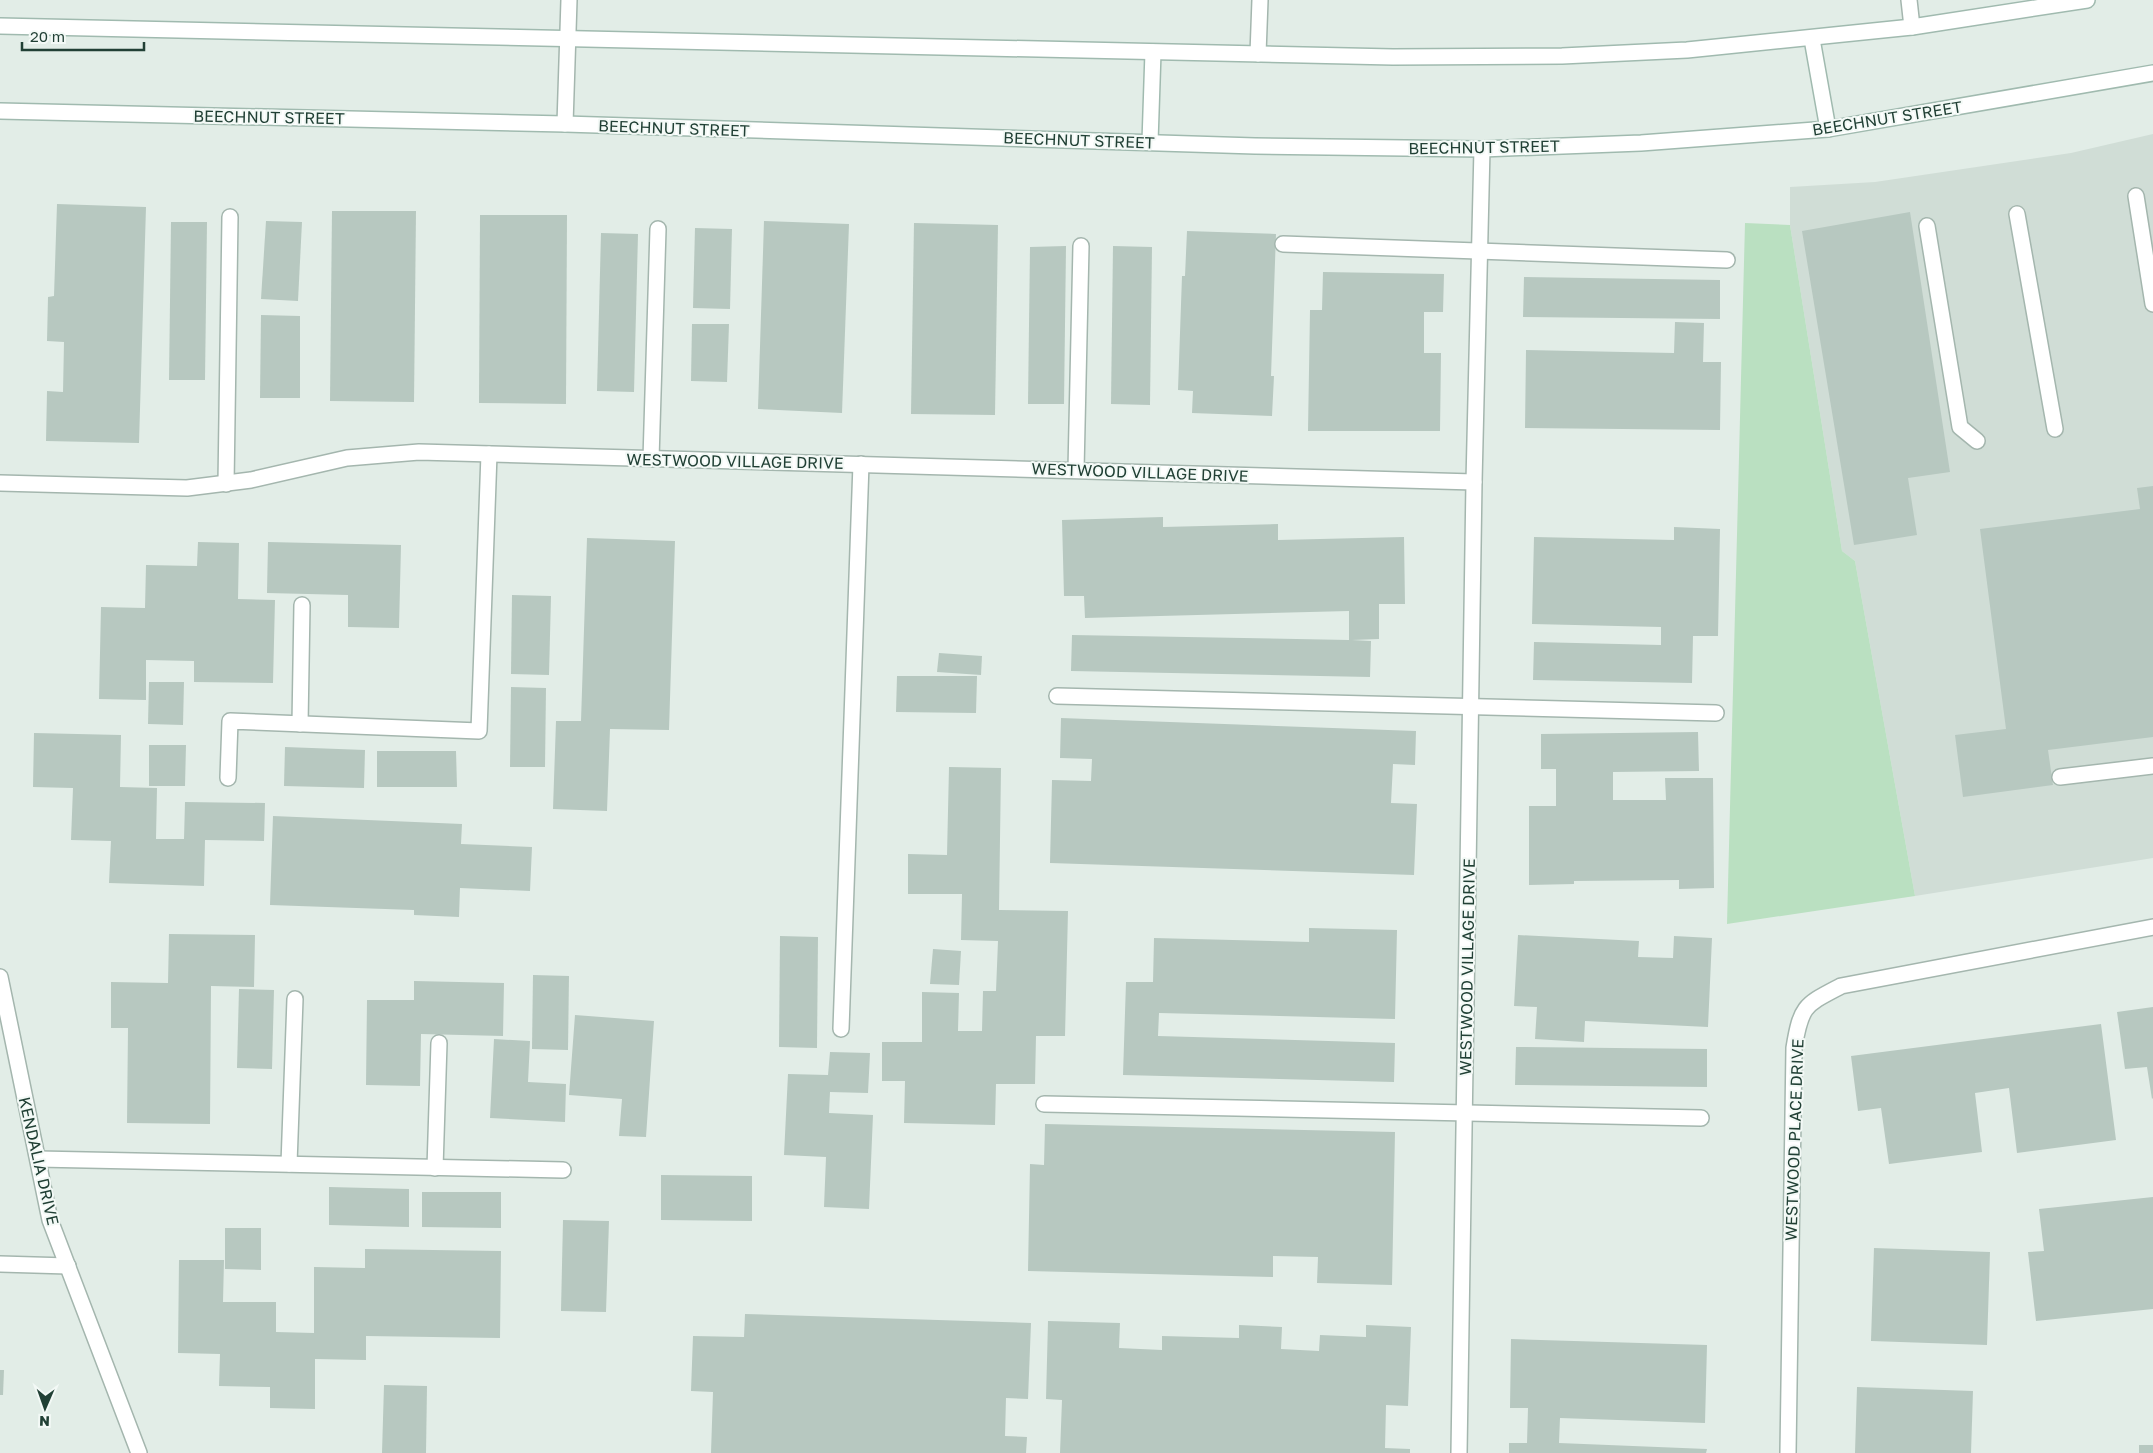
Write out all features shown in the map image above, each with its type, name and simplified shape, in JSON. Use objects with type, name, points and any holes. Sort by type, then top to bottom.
[{"type":"main road","points":[[565,124],[569,0]]},
{"type":"main road","points":[[1258,54],[1260,0]]},
{"type":"main road","points":[[1909,0],[1912,27]]},
{"type":"main road","points":[[0,26],[1153,52],[1562,56],[1687,50],[1812,38],[1912,27],[2079,1]]},
{"type":"main road","points":[[1812,38],[1828,129]]},
{"type":"main road","points":[[1150,142],[1153,52]]},
{"type":"main road","name":"BEECHNUT STREET","points":[[0,111],[565,124],[1150,142],[1482,149],[1640,143],[1828,129],[2153,73]]},
{"type":"main road","name":"WESTWOOD VILLAGE DRIVE","points":[[1460,1453],[1474,482],[1482,149]]},
{"type":"main road","points":[[2136,196],[2153,304]]},
{"type":"main road","points":[[2017,214],[2055,429]]},
{"type":"main road","points":[[226,484],[230,217]]},
{"type":"main road","points":[[1927,226],[1960,426],[1977,442]]},
{"type":"main road","points":[[651,459],[658,229]]},
{"type":"main road","points":[[1283,244],[1727,260]]},
{"type":"main road","points":[[1076,470],[1081,246]]},
{"type":"main road","name":"WESTWOOD VILLAGE DRIVE","points":[[0,483],[187,488],[226,484],[347,458],[419,452],[1474,482]]},
{"type":"main road","points":[[228,778],[230,721],[480,731],[489,454]]},
{"type":"main road","points":[[841,1029],[861,464]]},
{"type":"main road","points":[[300,724],[302,605]]},
{"type":"main road","points":[[1057,696],[1716,713]]},
{"type":"main road","points":[[2060,777],[2153,766]]},
{"type":"main road","name":"WESTWOOD PLACE DRIVE","points":[[1788,1453],[1794,1048],[1797,1027],[1808,1004],[1841,986],[2153,927]]},
{"type":"main road","name":"KENDALIA DRIVE","points":[[0,977],[50,1220],[139,1453]]},
{"type":"main road","points":[[289,1164],[295,999]]},
{"type":"main road","points":[[435,1168],[440,1042]]},
{"type":"main road","points":[[1044,1104],[1702,1118]]},
{"type":"main road","points":[[38,1159],[563,1170]]},
{"type":"main road","points":[[0,1264],[68,1266]]},
{"type":"shaded area","points":[[2153,134],[2153,858],[1915,896],[1855,561],[1842,551],[1790,225],[1790,187],[1875,182],[2071,153]]},
{"type":"green space","points":[[1745,223],[1790,225],[1842,551],[1855,561],[1915,896],[1727,924]]},
{"type":"building","points":[[57,204],[146,207],[139,443],[46,441],[47,391],[63,392],[64,342],[47,341],[48,297],[54,296]]},
{"type":"building","points":[[332,211],[416,211],[414,402],[330,401]]},
{"type":"building","points":[[1910,212],[1950,472],[1908,478],[1917,535],[1854,545],[1802,231]]},
{"type":"building","points":[[480,215],[567,215],[566,404],[479,403]]},
{"type":"building","points":[[266,221],[302,222],[298,301],[261,299]]},
{"type":"building","points":[[764,221],[849,224],[842,413],[758,409]]},
{"type":"building","points":[[171,222],[207,222],[205,380],[169,380]]},
{"type":"building","points":[[914,223],[998,225],[995,415],[911,414]]},
{"type":"building","points":[[695,228],[732,229],[730,309],[693,308]]},
{"type":"building","points":[[1187,231],[1276,234],[1271,376],[1274,376],[1272,416],[1192,413],[1193,391],[1178,390],[1182,276],[1185,276]]},
{"type":"building","points":[[601,233],[638,234],[634,392],[597,391]]},
{"type":"building","points":[[1066,246],[1064,404],[1028,404],[1030,247]]},
{"type":"building","points":[[1113,246],[1152,247],[1150,405],[1111,404]]},
{"type":"building","points":[[1323,272],[1444,274],[1443,312],[1424,312],[1424,353],[1441,353],[1440,431],[1308,431],[1310,310],[1322,310]]},
{"type":"building","points":[[1524,277],[1720,280],[1720,319],[1523,317]]},
{"type":"building","points":[[261,315],[300,316],[300,398],[260,398]]},
{"type":"building","points":[[1675,322],[1704,323],[1703,362],[1721,362],[1720,430],[1525,428],[1526,350],[1674,353]]},
{"type":"building","points":[[692,324],[729,324],[727,382],[691,381]]},
{"type":"building","points":[[2153,486],[2153,737],[2048,750],[2053,785],[1963,797],[1955,735],[2006,729],[1980,529],[2140,509],[2137,488]]},
{"type":"building","points":[[1163,517],[1163,527],[1278,524],[1278,540],[1404,537],[1405,604],[1379,604],[1379,639],[1352,640],[1371,641],[1370,677],[1071,671],[1072,635],[1349,640],[1349,611],[1085,618],[1084,596],[1064,596],[1062,520]]},
{"type":"building","points":[[1674,527],[1720,529],[1718,636],[1693,636],[1692,683],[1533,680],[1534,642],[1661,645],[1661,627],[1532,624],[1534,537],[1674,540]]},
{"type":"building","points":[[587,538],[675,541],[669,730],[610,729],[607,811],[553,809],[556,721],[581,721]]},
{"type":"building","points":[[198,542],[239,543],[238,599],[275,600],[273,683],[194,682],[194,661],[146,660],[146,700],[99,699],[101,607],[145,608],[146,565],[197,566]]},
{"type":"building","points":[[268,542],[401,545],[399,628],[348,627],[348,595],[267,593]]},
{"type":"building","points":[[512,595],[551,596],[549,675],[511,674]]},
{"type":"building","points":[[939,653],[982,656],[981,675],[937,672]]},
{"type":"building","points":[[897,676],[977,676],[976,713],[896,712]]},
{"type":"building","points":[[149,682],[184,682],[183,725],[148,724]]},
{"type":"building","points":[[511,687],[546,688],[545,767],[510,767]]},
{"type":"building","points":[[1061,718],[1416,731],[1415,765],[1393,764],[1391,803],[1417,804],[1414,875],[1050,863],[1052,780],[1091,781],[1092,759],[1060,758]]},
{"type":"building","points":[[1698,732],[1699,771],[1613,772],[1613,800],[1666,800],[1665,778],[1713,778],[1714,888],[1679,889],[1679,880],[1574,881],[1574,884],[1529,885],[1529,806],[1556,806],[1556,769],[1541,769],[1541,734]]},
{"type":"building","points":[[34,733],[121,735],[120,787],[157,788],[156,839],[184,839],[185,802],[265,803],[264,841],[205,840],[204,886],[109,883],[111,841],[71,840],[73,788],[33,787]]},
{"type":"building","points":[[149,745],[186,745],[185,786],[149,786]]},
{"type":"building","points":[[285,747],[365,750],[364,788],[284,786]]},
{"type":"building","points":[[377,751],[456,751],[457,787],[377,787]]},
{"type":"building","points":[[949,767],[1001,768],[999,910],[1068,911],[1065,1036],[1036,1036],[1035,1084],[996,1084],[995,1125],[904,1123],[905,1081],[882,1081],[882,1042],[922,1042],[922,992],[959,993],[958,1031],[982,1031],[983,991],[996,991],[998,941],[961,940],[962,894],[908,894],[908,854],[947,855]]},
{"type":"building","points":[[273,816],[462,824],[461,844],[532,847],[530,891],[460,888],[459,917],[414,915],[414,910],[270,905]]},
{"type":"building","points":[[1309,928],[1397,930],[1395,1019],[1159,1013],[1158,1036],[1395,1043],[1394,1082],[1123,1075],[1126,982],[1153,982],[1154,938],[1309,942]]},
{"type":"building","points":[[169,934],[255,935],[254,987],[211,986],[210,1124],[127,1123],[128,1028],[111,1028],[111,982],[168,983]]},
{"type":"building","points":[[1518,935],[1639,941],[1638,957],[1673,958],[1674,936],[1712,938],[1708,1027],[1585,1021],[1584,1042],[1535,1039],[1537,1007],[1514,1006]]},
{"type":"building","points":[[780,936],[818,937],[817,1048],[779,1047]]},
{"type":"building","points":[[933,949],[961,951],[959,985],[930,984]]},
{"type":"building","points":[[533,975],[569,976],[568,1050],[532,1049]]},
{"type":"building","points":[[414,981],[504,983],[503,1036],[421,1034],[420,1086],[366,1085],[367,1000],[414,1000]]},
{"type":"building","points":[[239,989],[274,990],[272,1069],[237,1068]]},
{"type":"building","points":[[2153,1007],[2152,1099],[2147,1067],[2125,1069],[2117,1012]]},
{"type":"building","points":[[575,1015],[654,1021],[646,1137],[619,1136],[622,1099],[569,1095]]},
{"type":"building","points":[[2101,1024],[2116,1140],[2017,1153],[2009,1088],[1975,1093],[1982,1152],[1889,1164],[1881,1108],[1858,1111],[1851,1056]]},
{"type":"building","points":[[494,1039],[530,1041],[528,1082],[566,1084],[565,1122],[490,1118]]},
{"type":"building","points":[[1516,1047],[1707,1049],[1707,1087],[1515,1085]]},
{"type":"building","points":[[830,1052],[870,1053],[868,1093],[830,1092],[829,1113],[873,1115],[869,1209],[824,1207],[826,1157],[784,1155],[788,1074],[828,1075]]},
{"type":"building","points":[[1045,1124],[1395,1132],[1392,1285],[1317,1283],[1318,1257],[1273,1256],[1273,1277],[1028,1271],[1030,1164],[1044,1165]]},
{"type":"building","points":[[661,1175],[752,1176],[752,1221],[661,1220]]},
{"type":"building","points":[[329,1187],[409,1189],[409,1227],[329,1225]]},
{"type":"building","points":[[422,1192],[501,1192],[501,1228],[422,1227]]},
{"type":"building","points":[[2153,1197],[2153,1309],[2036,1321],[2028,1252],[2044,1251],[2039,1209]]},
{"type":"building","points":[[563,1220],[609,1221],[606,1312],[561,1311]]},
{"type":"building","points":[[225,1228],[261,1228],[261,1270],[225,1269]]},
{"type":"building","points":[[1874,1248],[1990,1252],[1987,1345],[1871,1341]]},
{"type":"building","points":[[365,1249],[501,1251],[500,1338],[366,1336],[366,1360],[315,1359],[315,1409],[270,1408],[270,1387],[219,1386],[220,1354],[178,1353],[179,1260],[224,1260],[223,1302],[276,1302],[276,1332],[314,1333],[314,1267],[365,1268]]},
{"type":"building","points":[[745,1314],[1031,1323],[1028,1399],[1006,1398],[1005,1436],[1027,1437],[1026,1453],[711,1453],[713,1392],[691,1391],[693,1336],[744,1337]]},
{"type":"building","points":[[1048,1321],[1120,1323],[1119,1348],[1162,1350],[1162,1336],[1239,1338],[1239,1325],[1282,1327],[1281,1349],[1319,1351],[1320,1335],[1366,1337],[1366,1325],[1411,1327],[1408,1406],[1386,1405],[1385,1448],[1410,1449],[1410,1453],[1060,1453],[1062,1400],[1046,1399]]},
{"type":"building","points":[[1511,1339],[1707,1345],[1705,1423],[1560,1418],[1559,1443],[1707,1449],[1706,1453],[1509,1453],[1509,1443],[1527,1443],[1528,1408],[1510,1408]]},
{"type":"building","points":[[0,1370],[4,1370],[3,1395],[0,1395]]},
{"type":"building","points":[[384,1385],[427,1386],[426,1453],[382,1453]]},
{"type":"building","points":[[1857,1387],[1973,1391],[1971,1453],[1855,1453]]},
{"type":"building","points":[[2139,1445],[2153,1445],[2153,1453],[2139,1453]]}]
